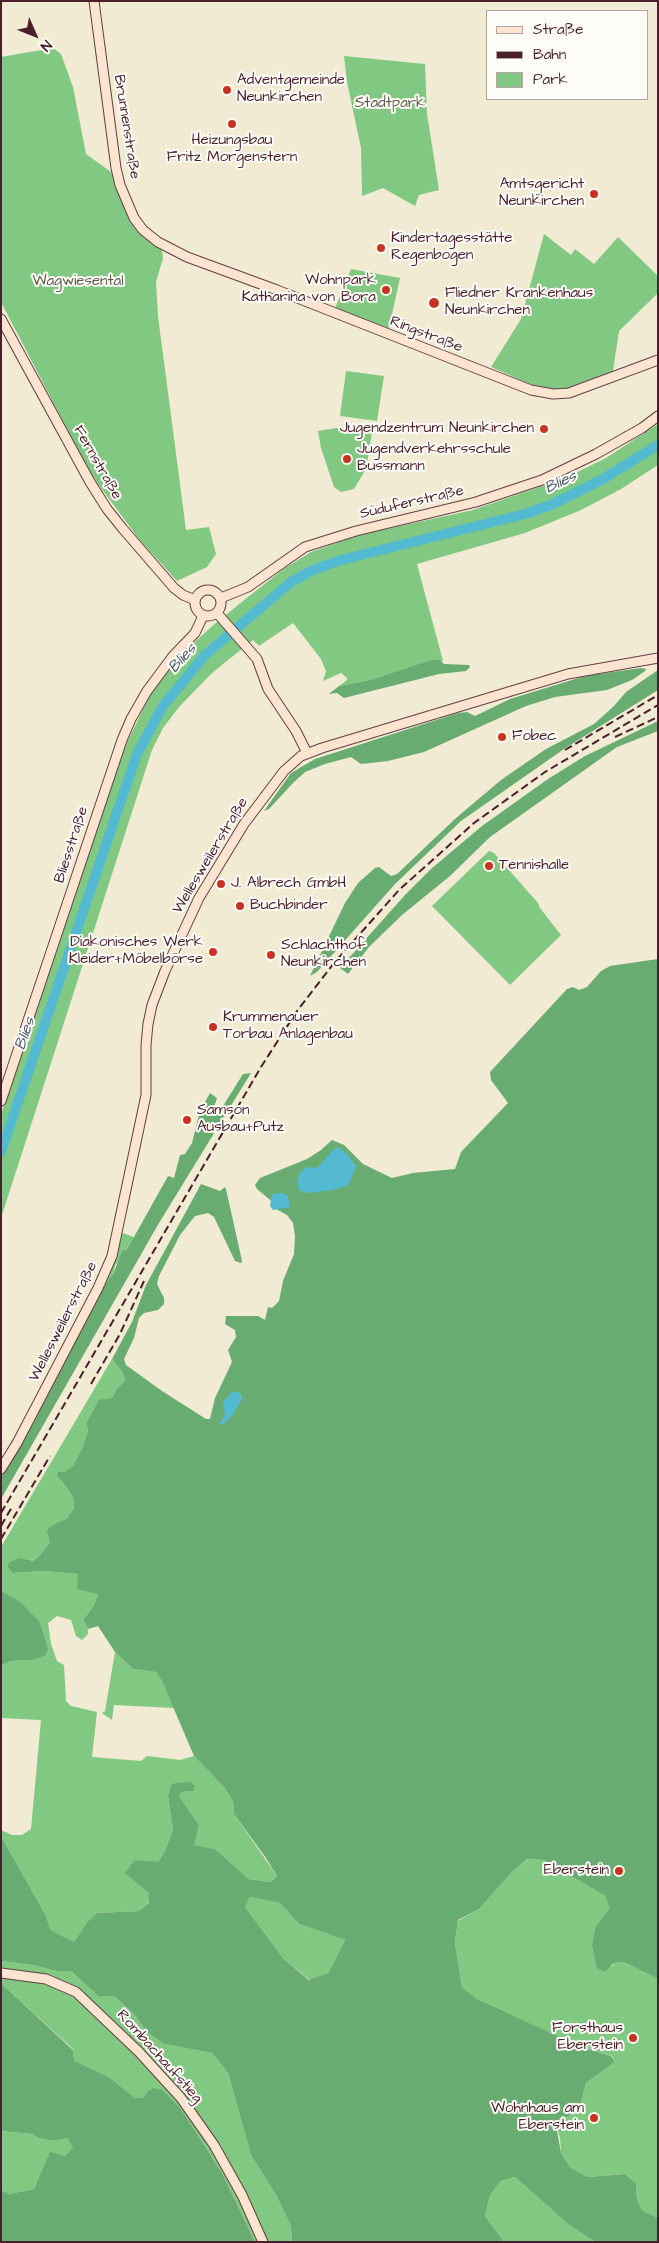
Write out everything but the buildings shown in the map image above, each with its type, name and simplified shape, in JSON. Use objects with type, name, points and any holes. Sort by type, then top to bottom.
[{"type":"street","name":"Brunnenstraße","points":[[94,1],[116,168],[126,200],[143,230],[158,242],[187,257]]},
{"type":"street","name":"Ringstraße","points":[[187,257],[277,290],[511,383],[543,393],[569,393],[658,360]]},
{"type":"street","name":"Fernstraße","points":[[1,319],[90,482],[107,509],[174,588],[183,595],[195,600]]},
{"type":"street","name":"Süduferstraße","points":[[220,598],[248,587],[305,547],[356,531],[476,502],[542,480],[612,445],[642,428],[658,416]]},
{"type":"street","points":[[208,590],[217,593],[220,598],[221,606],[217,613],[209,617],[203,616],[195,607],[195,600],[201,592],[208,590]]},
{"type":"street","points":[[217,613],[257,659],[268,689],[296,731],[307,753]]},
{"type":"street","name":"Bliesstraße","points":[[1,1101],[131,718],[147,691],[173,656],[196,633],[203,616]]},
{"type":"street","name":"Wellesweilerstraße","points":[[1,1469],[17,1443],[98,1288],[112,1256],[146,1095],[148,1024],[152,1005],[165,971],[199,898],[240,831],[284,771],[295,760],[307,753],[568,674],[658,658]]},
{"type":"street","name":"Rombachaufstieg","points":[[1,1974],[46,1979],[76,1992],[139,2052],[181,2098],[214,2145],[242,2195],[264,2242]]},
{"type":"green space","name":"Wagwiesental","points":[[53,48],[61,54],[73,87],[86,154],[111,172],[130,218],[150,241],[162,250],[163,258],[156,282],[158,316],[186,530],[209,527],[216,554],[207,567],[177,581],[139,539],[98,484],[82,458],[1,302],[1,57]]},
{"type":"green space","name":"Stadtpark","points":[[344,56],[425,64],[427,114],[439,190],[419,195],[415,206],[383,188],[362,196],[361,148],[347,82]]},
{"type":"green space","points":[[544,234],[571,255],[575,249],[594,264],[618,237],[658,276],[658,293],[619,331],[613,371],[567,390],[549,389],[530,384],[491,367],[521,319]]},
{"type":"green space","points":[[351,269],[400,278],[389,328],[334,311]]},
{"type":"green space","points":[[346,371],[384,376],[377,421],[340,416]]},
{"type":"green space","points":[[658,424],[658,465],[621,489],[581,510],[525,533],[417,564],[443,661],[430,660],[370,680],[339,686],[347,678],[341,673],[323,681],[326,671],[321,659],[293,623],[259,646],[253,640],[212,673],[179,707],[163,728],[152,750],[1,1218],[1,1114],[123,751],[151,693],[179,657],[211,627],[248,597],[285,568],[311,552],[359,535],[473,510],[565,478],[606,458]]},
{"type":"green space","name":"Jugendverkehrsschule Bussmann","points":[[336,428],[370,429],[372,432],[366,469],[354,489],[341,492],[334,487],[321,448],[318,431]]},
{"type":"green space","points":[[430,660],[440,660],[444,664],[469,665],[470,667],[466,671],[439,674],[344,698],[337,693],[329,694],[339,686],[370,680]]},
{"type":"green space","points":[[641,668],[646,669],[632,680],[607,690],[555,697],[526,706],[424,752],[388,761],[361,764],[351,757],[325,764],[305,772],[269,809],[264,811],[291,773],[315,759],[458,713],[467,712],[475,716],[510,699],[585,676]]},
{"type":"green space","points":[[658,670],[658,690],[564,749],[461,821],[395,884],[317,972],[310,976],[345,903],[358,883],[375,868],[379,867],[391,876],[397,874],[456,818],[501,780],[546,749],[594,724],[626,692]]},
{"type":"green space","points":[[658,721],[658,731],[617,747],[490,837],[450,876],[402,915],[369,947],[348,974],[340,968],[405,895],[431,869],[482,826],[548,779],[585,756]]},
{"type":"green space","points":[[489,851],[494,853],[538,903],[561,935],[510,985],[432,906]]},
{"type":"green space","points":[[658,959],[658,1979],[624,1962],[614,1963],[605,1972],[597,1968],[592,1945],[596,1926],[610,1908],[605,1896],[544,1860],[528,1859],[513,1871],[479,1909],[458,1920],[455,1943],[462,1987],[477,1999],[578,2046],[611,2056],[615,2062],[586,2083],[580,2107],[568,2117],[560,2118],[556,2125],[561,2153],[571,2168],[588,2177],[625,2174],[636,2183],[637,2199],[642,2210],[656,2217],[658,2216],[658,2242],[595,2242],[569,2225],[515,2177],[501,2181],[490,2195],[485,2216],[504,2242],[292,2242],[291,2226],[276,2195],[251,2155],[228,2073],[212,2053],[164,2044],[147,2032],[134,2014],[114,1996],[98,1996],[71,1971],[56,1971],[32,1965],[1,1961],[1,1836],[45,1914],[51,1930],[74,1942],[87,1922],[97,1913],[139,1911],[149,1902],[149,1893],[125,1873],[135,1860],[158,1862],[164,1853],[173,1830],[168,1797],[171,1785],[176,1783],[191,1782],[195,1786],[194,1791],[182,1792],[179,1796],[199,1825],[194,1845],[215,1849],[249,1879],[271,1882],[277,1876],[234,1814],[233,1801],[224,1787],[194,1756],[162,1681],[156,1672],[133,1669],[115,1652],[98,1626],[88,1629],[83,1620],[93,1607],[98,1594],[77,1589],[78,1574],[42,1571],[13,1573],[7,1566],[10,1562],[19,1558],[32,1561],[40,1555],[50,1542],[47,1532],[48,1528],[67,1518],[74,1508],[73,1497],[57,1475],[58,1472],[65,1472],[73,1466],[88,1431],[86,1424],[99,1400],[112,1398],[116,1389],[125,1381],[123,1373],[112,1359],[132,1322],[146,1285],[201,1184],[220,1191],[225,1187],[242,1261],[241,1263],[235,1261],[214,1217],[208,1213],[195,1216],[180,1235],[159,1276],[157,1284],[164,1298],[164,1304],[158,1310],[144,1313],[139,1318],[134,1338],[124,1359],[126,1365],[162,1391],[206,1419],[210,1419],[215,1398],[232,1362],[228,1350],[236,1337],[235,1330],[225,1324],[226,1316],[258,1316],[265,1320],[268,1307],[272,1308],[279,1301],[283,1281],[294,1254],[295,1236],[293,1223],[287,1215],[276,1209],[280,1208],[257,1189],[255,1185],[260,1178],[307,1159],[332,1140],[344,1145],[363,1164],[392,1178],[413,1173],[455,1169],[461,1152],[508,1103],[491,1080],[490,1072],[567,989],[573,987],[579,990],[587,987],[601,971],[610,966]],"holes":[[[250,1897],[280,1903],[299,1924],[345,1940],[328,1973],[309,1980],[283,1958],[245,1907]]]},
{"type":"green space","points":[[251,1073],[159,1223],[1,1499],[1,1475],[21,1444],[103,1289],[114,1272],[122,1251],[126,1250],[134,1237],[168,1176],[174,1178],[180,1155],[185,1154],[192,1143],[200,1111],[210,1093],[217,1098],[211,1116],[218,1114],[243,1074]]},
{"type":"green space","points":[[122,1233],[134,1237],[115,1266],[106,1287],[103,1289],[117,1255]]},
{"type":"green space","points":[[112,1359],[123,1373],[125,1381],[116,1389],[112,1398],[107,1400],[86,1424],[88,1431],[83,1446],[73,1466],[65,1473],[61,1481],[73,1497],[74,1508],[67,1518],[58,1523],[50,1537],[50,1542],[40,1555],[13,1573],[42,1571],[79,1574],[98,1594],[93,1607],[83,1620],[88,1629],[88,1634],[82,1640],[76,1636],[71,1620],[57,1616],[48,1623],[51,1644],[57,1661],[64,1665],[66,1701],[71,1706],[97,1712],[92,1757],[141,1761],[147,1756],[180,1760],[194,1756],[224,1787],[233,1801],[234,1814],[277,1876],[271,1882],[249,1879],[215,1849],[193,1845],[199,1825],[179,1796],[182,1792],[194,1791],[195,1786],[168,1797],[173,1830],[164,1853],[158,1862],[149,1893],[149,1901],[139,1911],[97,1913],[87,1922],[74,1942],[51,1930],[45,1914],[1,1836],[1,1830],[12,1835],[22,1835],[31,1829],[41,1720],[1,1718],[1,1665],[12,1661],[33,1660],[45,1656],[19,1601],[1,1593],[1,1547]]},
{"type":"green space","points":[[2,1592],[19,1601],[39,1621],[48,1649],[45,1656],[33,1660],[12,1661],[1,1665]]},
{"type":"green space","points":[[115,1652],[133,1669],[156,1672],[174,1708],[114,1705],[112,1720],[102,1713],[105,1711]]},
{"type":"green space","points":[[529,1859],[544,1860],[605,1896],[611,1908],[596,1926],[612,1967],[614,1963],[624,1962],[658,1979],[658,2216],[656,2217],[642,2210],[637,2199],[636,2183],[625,2174],[588,2177],[571,2168],[561,2153],[560,2138],[556,2125],[560,2118],[568,2117],[580,2107],[586,2083],[615,2062],[612,2056],[578,2046],[528,2025],[477,1999],[462,1987],[455,1943],[458,1921],[479,1909],[513,1871]]},
{"type":"green space","points":[[250,1897],[280,1903],[299,1924],[345,1940],[328,1973],[310,1980],[283,1958],[245,1907]]},
{"type":"green space","points":[[1,1961],[32,1965],[56,1971],[71,1971],[98,1996],[114,1996],[134,2014],[147,2032],[164,2044],[212,2053],[228,2073],[251,2155],[276,2195],[291,2226],[292,2242],[255,2242],[222,2173],[181,2109],[147,2092],[143,2098],[135,2098],[109,2077],[75,2061],[74,2050],[1,1983]]},
{"type":"green space","points":[[1,1983],[74,2051],[75,2061],[109,2077],[135,2098],[143,2098],[147,2092],[154,2088],[162,2090],[181,2109],[222,2173],[255,2242],[1,2242],[1,2190],[9,2194],[34,2189],[50,2152],[65,2156],[73,2148],[68,2138],[53,2141],[38,2138],[32,2134],[1,2131]]},
{"type":"green space","points":[[1,2131],[32,2134],[38,2138],[53,2141],[68,2138],[74,2148],[65,2156],[50,2153],[34,2189],[9,2194],[1,2190]]},
{"type":"green space","points":[[515,2177],[569,2225],[595,2242],[504,2242],[485,2216],[490,2195],[501,2181]]},
{"type":"water","points":[[335,1148],[340,1148],[346,1153],[356,1166],[347,1186],[308,1193],[299,1190],[297,1181],[300,1173],[307,1167],[317,1168]]},
{"type":"water","points":[[282,1193],[288,1196],[290,1207],[273,1210],[270,1206],[272,1194]]},
{"type":"water","points":[[236,1391],[242,1395],[242,1399],[232,1416],[223,1424],[219,1424],[225,1415],[223,1402],[231,1393]]},
{"type":"waterway","name":"Blies","points":[[1,1152],[137,754],[163,706],[205,655],[291,582],[313,570],[341,560],[525,514],[551,505],[603,479],[658,445]]},
{"type":"railway","points":[[565,750],[658,695]]},
{"type":"railway","points":[[1,1513],[261,1067],[297,1011],[334,963],[399,890],[474,823],[545,772],[658,705]]},
{"type":"railway","points":[[615,737],[658,717]]},
{"type":"railway","points":[[91,1384],[120,1334],[144,1281]]},
{"type":"railway","points":[[1,1539],[50,1456]]},
{"type":"railway","points":[[1,1526],[12,1507]]},
{"type":"place","name":"Adventgemeinde Neunkirchen","points":[[227,90]]},
{"type":"place","name":"Heizungsbau Fritz Morgenstern","points":[[232,124]]},
{"type":"place","name":"Amtsgericht Neunkirchen","points":[[594,194]]},
{"type":"place","name":"Kindertagesstätte Regenbogen","points":[[381,248]]},
{"type":"place","name":"Wohnpark Katharina von Bora","points":[[386,290]]},
{"type":"place","name":"Fliedner Krankenhaus Neunkirchen","points":[[434,303]]},
{"type":"place","name":"Jugendzentrum Neunkirchen","points":[[544,429]]},
{"type":"place","name":"Jugendverkehrsschule Bussmann","points":[[347,459]]},
{"type":"place","name":"Fobec","points":[[502,737]]},
{"type":"place","name":"Tennishalle","points":[[489,866]]},
{"type":"place","name":"J. Albrech GmbH","points":[[221,884]]},
{"type":"place","name":"Buchbinder","points":[[240,906]]},
{"type":"place","name":"Diakonisches Werk Kleider+Möbelbörse","points":[[213,952]]},
{"type":"place","name":"Schlachthof Neunkirchen","points":[[271,955]]},
{"type":"place","name":"Krummenauer Torbau Anlagenbau","points":[[213,1027]]},
{"type":"place","name":"Samson Ausbau+Putz","points":[[187,1120]]},
{"type":"place","name":"Eberstein","points":[[619,1871]]},
{"type":"place","name":"Forsthaus Eberstein","points":[[633,2038]]},
{"type":"place","name":"Wohnhaus am Eberstein","points":[[594,2118]]}]
